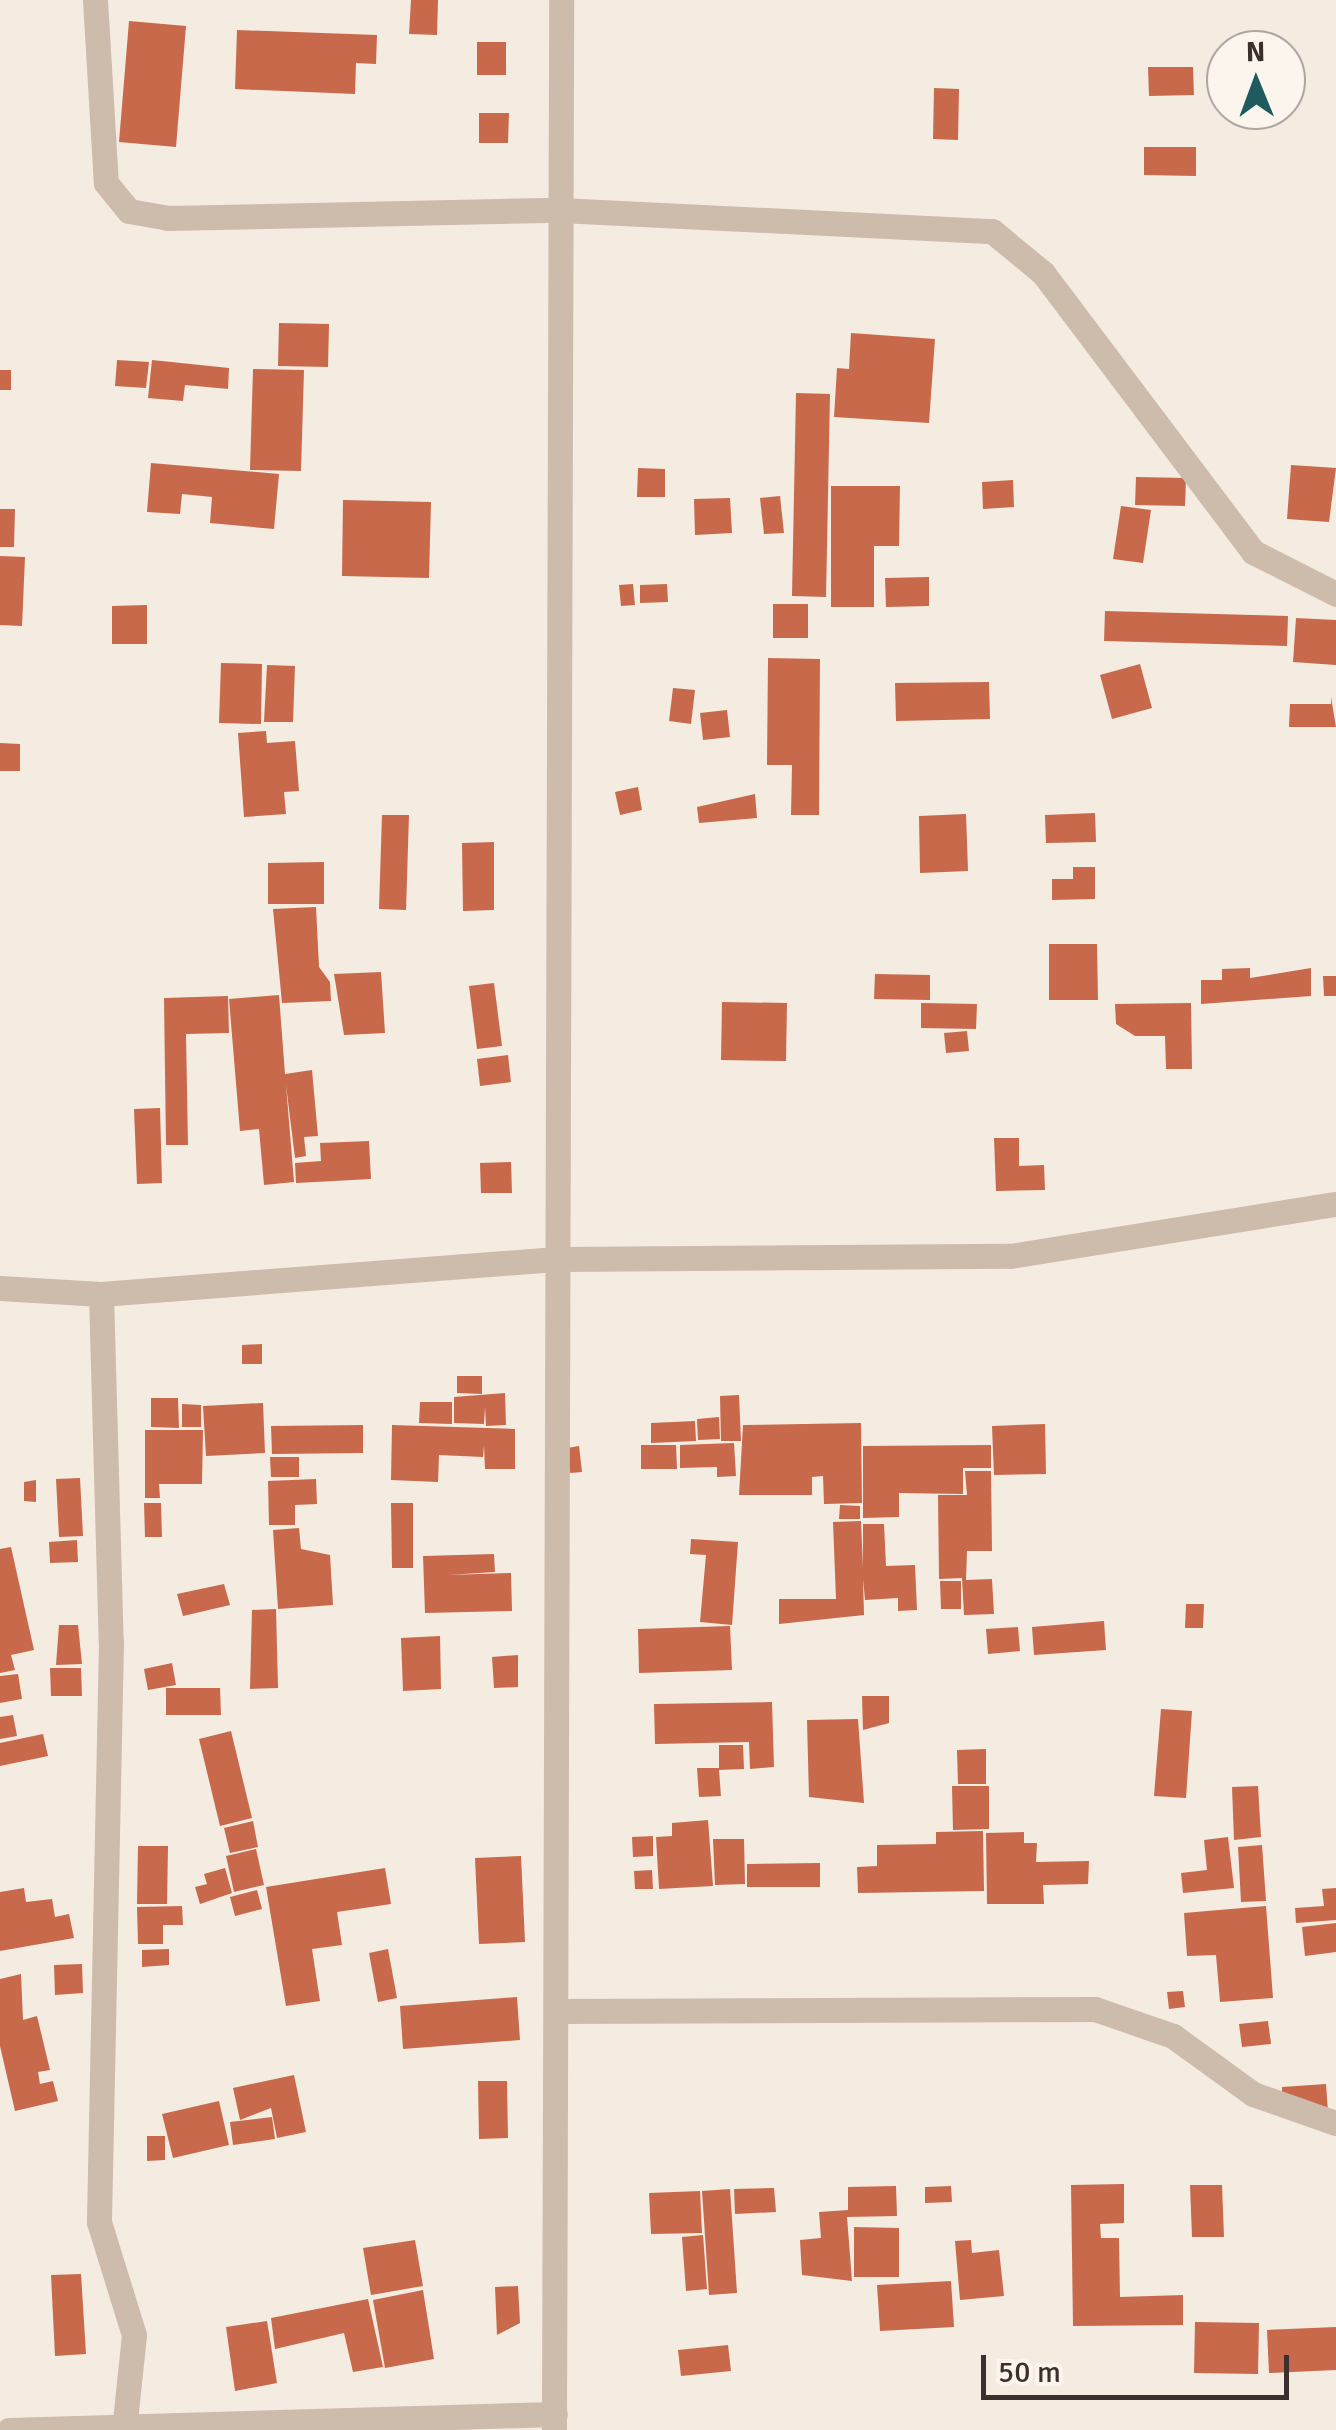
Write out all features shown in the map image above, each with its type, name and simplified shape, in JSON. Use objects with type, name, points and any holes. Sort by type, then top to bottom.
[{"type":"street","points":[[95,0],[106,182],[129,211],[167,218],[560,210],[992,231],[1043,273],[1253,552],[1336,594]]},
{"type":"street","points":[[9,2430],[554,2422],[561,0]]},
{"type":"street","points":[[0,1288],[100,1294],[560,1259],[1010,1256],[1336,1204]]},
{"type":"street","points":[[100,1294],[111,1642],[99,2222],[134,2335],[125,2427]]},
{"type":"street","points":[[556,2011],[1094,2009],[1173,2036],[1253,2094],[1336,2123]]},
{"type":"building","points":[[411,0],[438,0],[437,35],[409,34]]},
{"type":"building","points":[[129,21],[186,26],[176,147],[119,142]]},
{"type":"building","points":[[237,30],[377,35],[376,64],[356,63],[355,94],[235,89]]},
{"type":"building","points":[[477,42],[506,42],[506,75],[477,75]]},
{"type":"building","points":[[1148,67],[1193,67],[1194,95],[1149,96]]},
{"type":"building","points":[[934,88],[959,89],[958,140],[933,139]]},
{"type":"building","points":[[479,113],[509,113],[508,143],[479,143]]},
{"type":"building","points":[[1144,147],[1196,147],[1196,176],[1144,175]]},
{"type":"building","points":[[279,323],[329,324],[328,367],[278,366]]},
{"type":"building","points":[[851,333],[935,339],[929,423],[834,417],[837,368],[849,369]]},
{"type":"building","points":[[117,360],[149,362],[146,388],[115,386]]},
{"type":"building","points":[[152,360],[229,368],[228,389],[185,385],[183,401],[148,398]]},
{"type":"building","points":[[253,369],[304,370],[301,471],[250,470]]},
{"type":"building","points":[[0,370],[11,370],[11,390],[0,390]]},
{"type":"building","points":[[796,393],[830,394],[826,597],[792,596]]},
{"type":"building","points":[[151,463],[279,474],[274,529],[210,523],[212,497],[182,494],[180,514],[147,512]]},
{"type":"building","points":[[1291,465],[1336,468],[1329,522],[1287,519]]},
{"type":"building","points":[[638,468],[665,469],[665,497],[637,497]]},
{"type":"building","points":[[1136,477],[1186,478],[1185,506],[1135,505]]},
{"type":"building","points":[[1013,480],[1014,507],[983,509],[982,482]]},
{"type":"building","points":[[831,486],[900,486],[899,546],[874,546],[874,607],[831,607]]},
{"type":"building","points":[[780,496],[784,533],[764,534],[760,498]]},
{"type":"building","points":[[730,498],[732,533],[695,535],[694,499]]},
{"type":"building","points":[[343,500],[431,502],[429,578],[342,576]]},
{"type":"building","points":[[1121,506],[1151,510],[1143,563],[1113,559]]},
{"type":"building","points":[[0,509],[15,509],[14,547],[0,547]]},
{"type":"building","points":[[0,556],[25,557],[22,626],[0,625]]},
{"type":"building","points":[[929,577],[929,606],[886,607],[885,578]]},
{"type":"building","points":[[633,584],[635,605],[621,606],[619,585]]},
{"type":"building","points":[[667,584],[668,602],[640,603],[640,585]]},
{"type":"building","points":[[773,604],[808,604],[808,638],[773,638]]},
{"type":"building","points":[[147,605],[147,644],[112,644],[112,606]]},
{"type":"building","points":[[1105,611],[1288,616],[1287,646],[1104,641]]},
{"type":"building","points":[[1296,618],[1336,620],[1336,665],[1293,662]]},
{"type":"building","points":[[768,658],[820,659],[819,815],[791,815],[792,765],[767,765]]},
{"type":"building","points":[[221,663],[262,664],[261,724],[219,723]]},
{"type":"building","points":[[1140,664],[1152,708],[1112,719],[1100,675]]},
{"type":"building","points":[[267,665],[295,666],[293,722],[264,722]]},
{"type":"building","points":[[989,682],[990,719],[896,721],[895,683]]},
{"type":"building","points":[[673,688],[695,690],[691,724],[669,721]]},
{"type":"building","points":[[1331,697],[1336,727],[1289,727],[1290,704],[1331,704]]},
{"type":"building","points":[[727,710],[730,737],[703,740],[700,713]]},
{"type":"building","points":[[266,731],[267,743],[295,741],[299,791],[284,792],[286,814],[244,817],[238,733]]},
{"type":"building","points":[[0,743],[20,744],[20,771],[0,771]]},
{"type":"building","points":[[638,787],[642,810],[620,815],[615,792]]},
{"type":"building","points":[[755,794],[757,818],[699,823],[697,807]]},
{"type":"building","points":[[1095,813],[1096,842],[1046,843],[1045,815]]},
{"type":"building","points":[[966,814],[968,871],[920,873],[919,816]]},
{"type":"building","points":[[382,815],[409,815],[406,910],[379,909]]},
{"type":"building","points":[[494,842],[494,910],[463,911],[462,843]]},
{"type":"building","points":[[324,862],[324,904],[268,904],[268,863]]},
{"type":"building","points":[[1073,867],[1095,867],[1095,899],[1052,900],[1052,879],[1073,879]]},
{"type":"building","points":[[316,907],[319,967],[330,982],[331,1001],[282,1003],[273,909]]},
{"type":"building","points":[[1049,944],[1097,944],[1098,1000],[1049,1000]]},
{"type":"building","points":[[1250,968],[1250,978],[1311,968],[1311,996],[1201,1004],[1201,980],[1222,980],[1222,969]]},
{"type":"building","points":[[381,972],[385,1033],[344,1035],[334,974]]},
{"type":"building","points":[[875,974],[930,975],[930,1000],[874,999]]},
{"type":"building","points":[[1323,976],[1336,976],[1336,996],[1324,996]]},
{"type":"building","points":[[494,983],[502,1046],[477,1049],[469,986]]},
{"type":"building","points":[[279,995],[285,1074],[312,1070],[318,1136],[304,1137],[306,1156],[295,1158],[286,1085],[294,1182],[264,1185],[259,1129],[240,1131],[229,999]]},
{"type":"building","points":[[228,996],[229,1033],[186,1034],[188,1145],[166,1145],[164,998]]},
{"type":"building","points":[[722,1002],[787,1003],[786,1061],[721,1060]]},
{"type":"building","points":[[921,1003],[977,1004],[976,1029],[921,1028]]},
{"type":"building","points":[[1191,1003],[1192,1069],[1166,1069],[1165,1036],[1135,1036],[1116,1024],[1115,1004]]},
{"type":"building","points":[[967,1031],[969,1051],[946,1053],[944,1033]]},
{"type":"building","points":[[508,1055],[511,1082],[480,1086],[477,1059]]},
{"type":"building","points":[[160,1108],[162,1183],[137,1184],[134,1109]]},
{"type":"building","points":[[994,1138],[1019,1138],[1019,1166],[1044,1165],[1045,1190],[996,1191]]},
{"type":"building","points":[[369,1141],[371,1179],[296,1183],[295,1163],[321,1161],[320,1143]]},
{"type":"building","points":[[511,1162],[512,1193],[481,1193],[480,1163]]},
{"type":"building","points":[[262,1344],[262,1364],[242,1364],[242,1345]]},
{"type":"building","points":[[457,1376],[482,1376],[482,1394],[457,1393]]},
{"type":"building","points":[[505,1393],[506,1425],[486,1426],[485,1407],[484,1424],[454,1423],[454,1397]]},
{"type":"building","points":[[739,1395],[741,1441],[721,1441],[720,1396]]},
{"type":"building","points":[[151,1398],[178,1398],[179,1428],[151,1427]]},
{"type":"building","points":[[420,1402],[452,1402],[452,1424],[419,1423]]},
{"type":"building","points":[[263,1403],[265,1453],[206,1456],[203,1406]]},
{"type":"building","points":[[182,1404],[201,1405],[201,1427],[182,1427]]},
{"type":"building","points":[[719,1417],[720,1439],[698,1440],[697,1419]]},
{"type":"building","points":[[695,1421],[696,1441],[651,1443],[651,1423]]},
{"type":"building","points":[[861,1423],[862,1503],[824,1504],[823,1476],[812,1477],[812,1495],[739,1495],[743,1425]]},
{"type":"building","points":[[1045,1424],[1046,1474],[994,1475],[992,1426]]},
{"type":"building","points":[[363,1425],[363,1453],[272,1454],[271,1426]]},
{"type":"building","points":[[392,1425],[515,1429],[515,1469],[485,1469],[484,1445],[483,1457],[439,1455],[438,1482],[391,1480]]},
{"type":"building","points":[[145,1430],[203,1430],[202,1484],[159,1484],[160,1498],[145,1498]]},
{"type":"building","points":[[734,1443],[736,1476],[717,1477],[717,1467],[680,1468],[680,1445]]},
{"type":"building","points":[[641,1445],[676,1445],[677,1469],[641,1469]]},
{"type":"building","points":[[991,1445],[991,1468],[963,1468],[963,1494],[899,1493],[899,1517],[863,1518],[863,1446]]},
{"type":"building","points":[[579,1446],[582,1472],[570,1473],[567,1448]]},
{"type":"building","points":[[270,1457],[299,1457],[299,1477],[271,1477]]},
{"type":"building","points":[[965,1471],[991,1471],[992,1551],[967,1551],[966,1580],[992,1579],[994,1614],[964,1615],[962,1578],[939,1579],[938,1495],[967,1495]]},
{"type":"building","points":[[80,1478],[83,1536],[59,1537],[56,1479]]},
{"type":"building","points":[[316,1479],[317,1504],[295,1505],[295,1525],[269,1525],[268,1481]]},
{"type":"building","points":[[36,1480],[36,1502],[24,1501],[24,1482]]},
{"type":"building","points":[[144,1503],[161,1503],[162,1537],[145,1537]]},
{"type":"building","points":[[391,1503],[413,1503],[413,1568],[392,1568]]},
{"type":"building","points":[[840,1505],[860,1506],[860,1519],[839,1519]]},
{"type":"building","points":[[861,1521],[863,1567],[863,1524],[884,1524],[886,1566],[915,1565],[917,1610],[898,1611],[898,1598],[865,1600],[863,1579],[864,1615],[779,1624],[779,1599],[836,1599],[833,1522]]},
{"type":"building","points":[[299,1528],[301,1549],[330,1555],[333,1605],[278,1609],[273,1530]]},
{"type":"building","points":[[691,1539],[738,1542],[732,1625],[700,1622],[706,1555],[690,1554]]},
{"type":"building","points":[[77,1540],[78,1562],[50,1563],[49,1542]]},
{"type":"building","points":[[11,1547],[34,1650],[11,1655],[15,1670],[0,1673],[0,1549]]},
{"type":"building","points":[[494,1554],[495,1572],[448,1575],[511,1573],[512,1611],[425,1613],[423,1556]]},
{"type":"building","points":[[940,1581],[961,1581],[961,1609],[941,1609]]},
{"type":"building","points":[[224,1584],[230,1605],[183,1616],[177,1594]]},
{"type":"building","points":[[1186,1604],[1204,1604],[1203,1628],[1185,1628]]},
{"type":"building","points":[[276,1609],[278,1688],[250,1689],[252,1610]]},
{"type":"building","points":[[1104,1621],[1106,1650],[1034,1655],[1032,1627]]},
{"type":"building","points":[[59,1625],[78,1625],[82,1664],[56,1665]]},
{"type":"building","points":[[730,1626],[732,1670],[639,1673],[638,1629]]},
{"type":"building","points":[[1018,1627],[1020,1651],[988,1654],[986,1629]]},
{"type":"building","points":[[440,1636],[441,1689],[403,1691],[401,1638]]},
{"type":"building","points":[[518,1655],[518,1687],[494,1688],[492,1657]]},
{"type":"building","points":[[172,1663],[176,1685],[148,1690],[144,1669]]},
{"type":"building","points":[[50,1668],[81,1668],[82,1696],[51,1696]]},
{"type":"building","points":[[18,1674],[22,1699],[0,1703],[0,1676]]},
{"type":"building","points":[[166,1688],[220,1688],[221,1715],[166,1715]]},
{"type":"building","points":[[862,1696],[889,1696],[889,1723],[863,1730]]},
{"type":"building","points":[[772,1702],[774,1767],[750,1769],[749,1742],[655,1744],[654,1704]]},
{"type":"building","points":[[1161,1709],[1192,1711],[1186,1798],[1154,1796]]},
{"type":"building","points":[[13,1715],[17,1736],[0,1739],[0,1717]]},
{"type":"building","points":[[858,1719],[864,1803],[809,1797],[807,1720]]},
{"type":"building","points":[[231,1731],[252,1818],[220,1826],[199,1739]]},
{"type":"building","points":[[43,1734],[48,1756],[0,1766],[0,1743]]},
{"type":"building","points":[[719,1745],[743,1745],[744,1769],[719,1770],[721,1796],[699,1797],[697,1768],[719,1768]]},
{"type":"building","points":[[986,1749],[986,1784],[958,1784],[957,1750]]},
{"type":"building","points":[[952,1786],[989,1786],[989,1829],[953,1830]]},
{"type":"building","points":[[1258,1786],[1261,1837],[1234,1840],[1232,1787]]},
{"type":"building","points":[[708,1820],[713,1886],[659,1889],[656,1837],[672,1836],[672,1823]]},
{"type":"building","points":[[253,1821],[258,1847],[230,1853],[224,1828]]},
{"type":"building","points":[[983,1831],[984,1891],[858,1893],[857,1867],[877,1866],[877,1845],[936,1844],[936,1832]]},
{"type":"building","points":[[1024,1832],[1024,1843],[1037,1843],[1036,1862],[1089,1861],[1088,1884],[1043,1885],[1044,1904],[987,1904],[986,1833]]},
{"type":"building","points":[[653,1836],[653,1856],[633,1857],[632,1837]]},
{"type":"building","points":[[1228,1837],[1234,1888],[1183,1893],[1181,1873],[1207,1870],[1204,1840]]},
{"type":"building","points":[[713,1839],[744,1839],[745,1884],[715,1885]]},
{"type":"building","points":[[1262,1845],[1266,1901],[1241,1902],[1238,1847]]},
{"type":"building","points":[[138,1846],[168,1846],[167,1904],[137,1904]]},
{"type":"building","points":[[256,1849],[264,1885],[234,1892],[226,1856]]},
{"type":"building","points":[[521,1856],[525,1942],[479,1944],[475,1858]]},
{"type":"building","points":[[820,1863],[820,1887],[747,1887],[747,1864]]},
{"type":"building","points":[[225,1868],[232,1893],[200,1904],[195,1887],[207,1884],[204,1874]]},
{"type":"building","points":[[385,1868],[391,1904],[337,1912],[342,1945],[312,1949],[320,2001],[286,2006],[266,1887]]},
{"type":"building","points":[[652,1870],[653,1889],[635,1889],[634,1871]]},
{"type":"building","points":[[24,1888],[26,1902],[52,1899],[55,1917],[69,1914],[74,1938],[0,1951],[0,1892]]},
{"type":"building","points":[[1336,1888],[1336,1920],[1296,1923],[1295,1908],[1324,1906],[1322,1889]]},
{"type":"building","points":[[257,1890],[262,1909],[235,1916],[230,1897]]},
{"type":"building","points":[[182,1906],[183,1925],[163,1925],[163,1944],[138,1944],[137,1907]]},
{"type":"building","points":[[1266,1906],[1273,1998],[1220,2002],[1216,1955],[1187,1956],[1184,1913]]},
{"type":"building","points":[[1336,1923],[1336,1952],[1305,1956],[1302,1927]]},
{"type":"building","points":[[169,1949],[169,1965],[142,1967],[142,1950]]},
{"type":"building","points":[[388,1949],[397,1998],[378,2002],[369,1953]]},
{"type":"building","points":[[82,1964],[83,1993],[55,1995],[54,1965]]},
{"type":"building","points":[[21,1974],[23,2020],[37,2016],[50,2070],[38,2072],[40,2084],[53,2081],[58,2101],[15,2111],[0,2046],[0,1979]]},
{"type":"building","points":[[1183,1991],[1185,2007],[1169,2009],[1167,1992]]},
{"type":"building","points":[[517,1997],[520,2040],[403,2049],[400,2006]]},
{"type":"building","points":[[1268,2021],[1271,2044],[1242,2047],[1239,2024]]},
{"type":"building","points":[[294,2075],[306,2132],[277,2138],[271,2108],[240,2120],[233,2088]]},
{"type":"building","points":[[478,2081],[507,2081],[508,2138],[479,2139]]},
{"type":"building","points":[[1326,2084],[1328,2112],[1282,2097],[1282,2087]]},
{"type":"building","points":[[219,2101],[229,2145],[173,2158],[162,2114]]},
{"type":"building","points":[[272,2117],[275,2139],[233,2145],[230,2122]]},
{"type":"building","points":[[147,2136],[165,2136],[165,2160],[147,2161]]},
{"type":"building","points":[[1124,2184],[1124,2223],[1100,2224],[1101,2238],[1119,2238],[1120,2297],[1183,2295],[1183,2325],[1073,2326],[1071,2185]]},
{"type":"building","points":[[1190,2185],[1222,2185],[1224,2237],[1192,2237]]},
{"type":"building","points":[[896,2186],[897,2216],[847,2217],[852,2281],[802,2275],[800,2240],[821,2238],[819,2212],[848,2210],[848,2187]]},
{"type":"building","points":[[951,2186],[952,2202],[925,2203],[925,2187]]},
{"type":"building","points":[[774,2188],[776,2212],[735,2214],[734,2189]]},
{"type":"building","points":[[730,2189],[737,2293],[709,2295],[702,2191]]},
{"type":"building","points":[[700,2191],[702,2233],[651,2234],[649,2193]]},
{"type":"building","points":[[854,2227],[899,2228],[899,2277],[854,2277]]},
{"type":"building","points":[[703,2235],[707,2289],[686,2291],[682,2237]]},
{"type":"building","points":[[415,2240],[423,2286],[371,2295],[363,2248]]},
{"type":"building","points":[[971,2240],[972,2253],[999,2250],[1004,2296],[960,2300],[955,2241]]},
{"type":"building","points":[[81,2274],[86,2354],[55,2356],[51,2275]]},
{"type":"building","points":[[951,2281],[954,2327],[880,2331],[877,2285]]},
{"type":"building","points":[[518,2286],[520,2323],[497,2335],[495,2287]]},
{"type":"building","points":[[423,2290],[434,2359],[385,2368],[373,2300]]},
{"type":"building","points":[[368,2299],[383,2367],[353,2372],[344,2333],[275,2349],[271,2318]]},
{"type":"building","points":[[267,2321],[277,2383],[235,2391],[226,2327]]},
{"type":"building","points":[[1195,2322],[1259,2323],[1258,2374],[1194,2373]]},
{"type":"building","points":[[1336,2327],[1336,2370],[1269,2373],[1267,2330]]},
{"type":"building","points":[[728,2345],[731,2371],[681,2376],[678,2350]]}]
